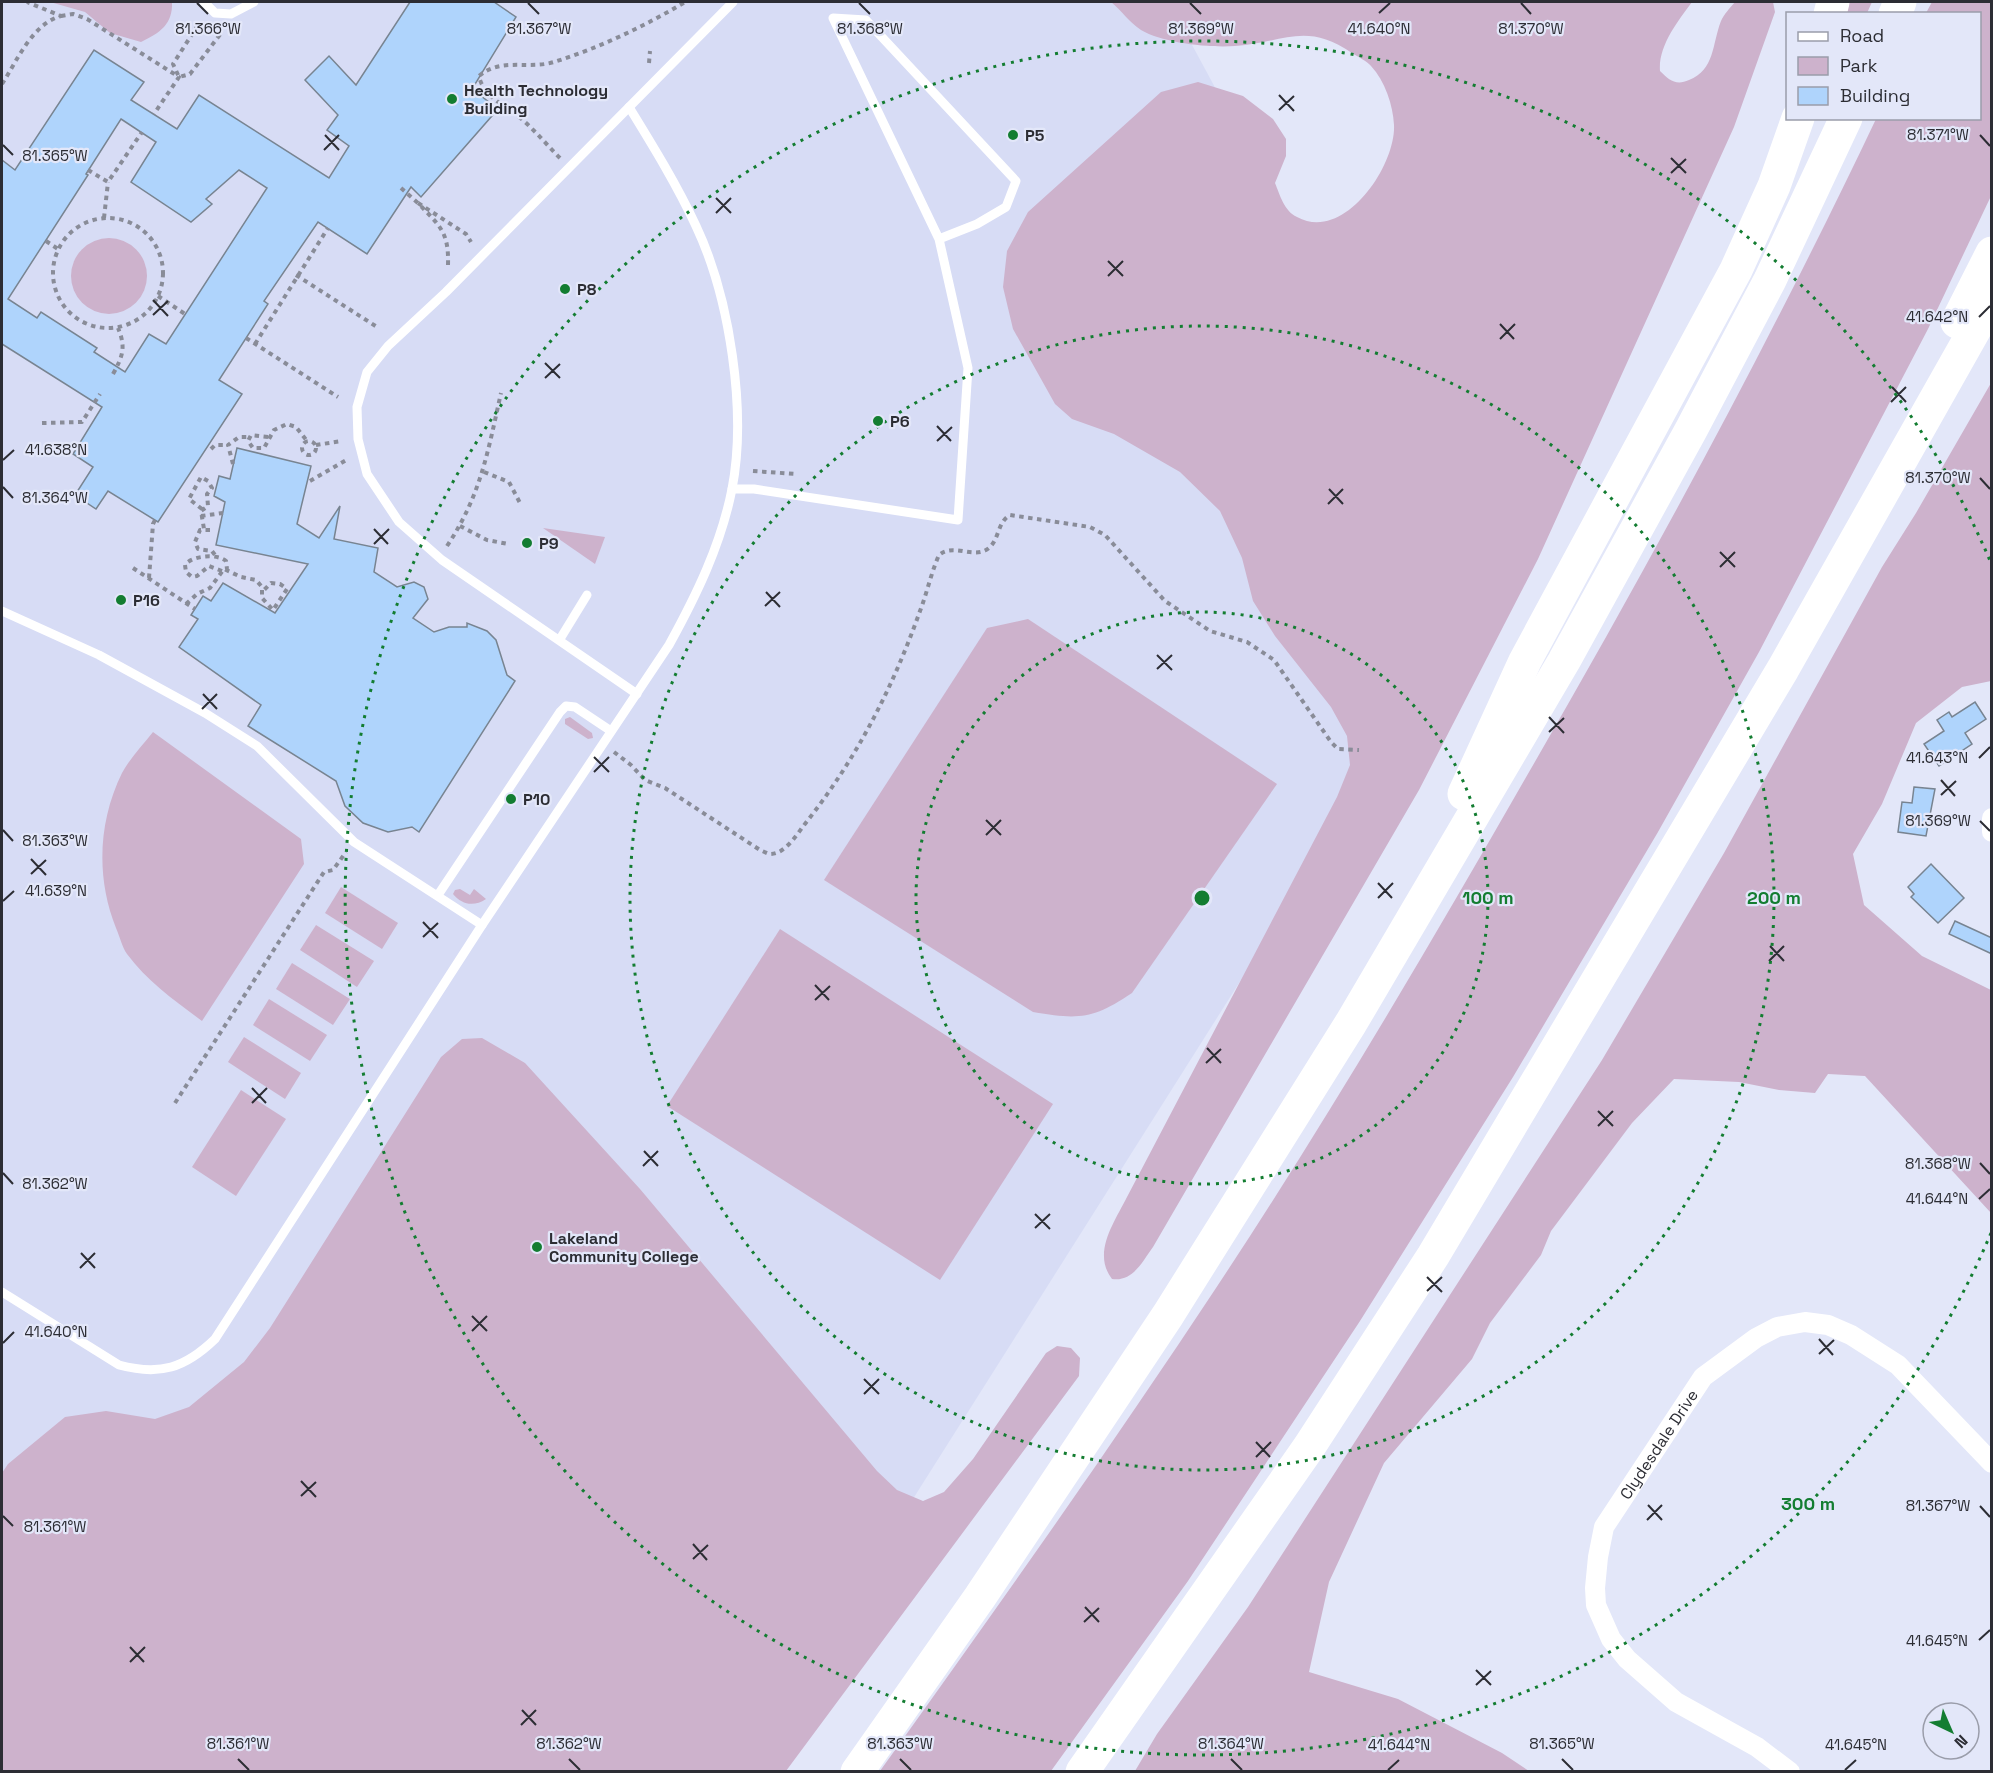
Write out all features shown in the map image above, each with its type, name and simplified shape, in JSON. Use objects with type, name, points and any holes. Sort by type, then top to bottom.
[{"type":"highway","points":[[1392,951],[1525,661],[1736,270],[1774,186],[1797,120]]},
{"type":"highway","points":[[857,1772],[980,1597],[1168,1315],[1351,1023],[1564,662],[1685,441],[1770,280],[1845,120]]},
{"type":"highway","points":[[1783,669],[1992,253]]},
{"type":"highway","points":[[1082,1772],[1309,1447],[1433,1257],[1783,669],[1992,299]]},
{"type":"street","points":[[1992,818],[1992,832]]},
{"type":"street","name":"Clydesdale Drive","points":[[1790,1772],[1757,1747],[1676,1702],[1627,1659],[1611,1639],[1602,1621],[1595,1588],[1604,1527],[1702,1377],[1756,1338],[1777,1328],[1805,1322],[1828,1325],[1851,1335],[1898,1365],[1992,1463]]},
{"type":"lane","points":[[204,2],[215,13],[231,14],[254,2]]},
{"type":"lane","points":[[637,694],[431,550],[399,522],[367,474],[358,439],[357,410],[367,372],[388,346],[446,292],[733,2]]},
{"type":"lane","points":[[732,489],[754,489],[958,520],[968,368],[939,239],[833,18],[866,20],[1016,181],[1006,207],[976,224],[939,239]]},
{"type":"lane","points":[[2,1292],[119,1365],[140,1371],[158,1371],[181,1364],[203,1351],[215,1339],[482,925],[637,694],[691,605],[708,567],[732,489],[739,406],[724,309],[697,228],[629,108]]},
{"type":"lane","points":[[560,639],[586,595]]},
{"type":"lane","points":[[2,611],[99,656],[205,713],[257,746],[354,842],[482,925]]},
{"type":"lane","points":[[438,896],[566,706],[575,707],[611,731]]},
{"type":"path","points":[[27,2],[61,16]]},
{"type":"path","points":[[560,158],[522,120],[480,84],[478,76],[488,69],[516,63],[534,66],[553,62],[634,28],[685,2]]},
{"type":"path","points":[[2,84],[37,31],[53,18],[74,14],[87,19],[179,77]]},
{"type":"path","points":[[179,77],[173,64],[198,25]]},
{"type":"path","points":[[154,114],[179,77],[190,74],[222,32]]},
{"type":"path","points":[[649,63],[650,51]]},
{"type":"path","points":[[104,218],[108,182],[142,132]]},
{"type":"path","points":[[88,170],[108,182]]},
{"type":"path","points":[[401,188],[442,227],[449,247],[448,265]]},
{"type":"path","points":[[418,203],[466,234],[471,242]]},
{"type":"path","points":[[104,218],[123,220],[140,228],[153,242],[161,259],[163,278],[158,296],[148,311],[135,322],[118,328],[101,328],[84,323],[70,314],[59,300],[54,283],[53,266],[58,249],[69,234],[85,223],[104,218]]},
{"type":"path","points":[[255,344],[296,275],[328,228]]},
{"type":"path","points":[[46,242],[58,249]]},
{"type":"path","points":[[296,275],[377,327]]},
{"type":"path","points":[[158,296],[185,314]]},
{"type":"path","points":[[113,374],[123,355],[124,343],[118,328]]},
{"type":"path","points":[[246,338],[338,398]]},
{"type":"path","points":[[445,549],[460,526],[484,472],[501,393]]},
{"type":"path","points":[[42,423],[82,422],[100,394]]},
{"type":"path","points":[[249,437],[249,444],[259,449],[267,447],[268,437],[278,426],[287,424],[296,427],[307,441],[316,445],[342,441]]},
{"type":"path","points":[[212,449],[215,445],[228,445],[239,437],[256,435],[268,437]]},
{"type":"path","points":[[307,441],[302,445],[304,454],[313,454],[316,445]]},
{"type":"path","points":[[228,445],[233,464]]},
{"type":"path","points":[[310,481],[348,459]]},
{"type":"path","points":[[753,471],[796,474]]},
{"type":"path","points":[[484,472],[509,482],[520,503]]},
{"type":"path","points":[[201,477],[208,481],[212,488],[207,494],[208,506],[202,509],[189,499],[201,477]]},
{"type":"path","points":[[202,509],[204,529]]},
{"type":"path","points":[[201,516],[223,513]]},
{"type":"path","points":[[614,752],[645,780],[665,788],[760,850],[774,855],[782,851],[822,802],[863,741],[893,681],[921,610],[939,555],[950,549],[979,552],[986,550],[993,543],[1004,518],[1010,515],[1090,527],[1105,535],[1165,602],[1210,631],[1262,650],[1285,675],[1331,742],[1338,749],[1359,750]]},
{"type":"path","points":[[149,579],[155,520]]},
{"type":"path","points":[[460,526],[487,540],[508,544]]},
{"type":"path","points":[[204,529],[210,530]]},
{"type":"path","points":[[204,529],[195,537],[196,546],[202,551],[212,551],[226,561],[228,569],[241,577],[256,580],[263,591],[262,598],[273,610],[286,589],[280,584],[271,583],[263,591]]},
{"type":"path","points":[[215,555],[191,559],[184,569],[192,577],[209,567],[222,571],[228,569]]},
{"type":"path","points":[[134,568],[195,609]]},
{"type":"path","points":[[186,604],[197,594],[210,588],[222,571]]},
{"type":"path","points":[[176,1103],[324,873],[333,870],[354,842]]},
{"type":"path","points":[[205,1060],[208,1067]]},
{"type":"shaded area","name":"Lakeland Community College","points":[[2,2],[1207,2],[1191,43],[1367,369],[1404,722],[741,1771],[2,1772]]},
{"type":"green space","points":[[50,2],[172,2],[172,10],[164,27],[141,42],[110,33],[85,12]]},
{"type":"green space","points":[[1111,2],[1692,2],[1670,34],[1660,62],[1660,71],[1676,82],[1689,80],[1704,70],[1721,21],[1735,2],[1773,2],[1775,12],[1734,127],[1538,559],[1419,790],[1153,1247],[1136,1270],[1119,1279],[1112,1279],[1106,1269],[1104,1259],[1111,1228],[1337,797],[1350,765],[1347,736],[1331,707],[1275,636],[1253,601],[1242,558],[1220,511],[1180,472],[1114,434],[1072,419],[1055,404],[1013,329],[1003,287],[1007,251],[1028,212],[1161,92],[1198,82],[1243,96],[1273,119],[1286,139],[1286,156],[1275,183],[1279,193],[1286,207],[1293,214],[1315,222],[1332,219],[1349,210],[1364,196],[1377,179],[1386,160],[1392,142],[1394,125],[1387,94],[1376,72],[1367,62],[1335,43],[1307,36],[1235,46],[1212,46],[1174,41],[1150,35],[1141,30]]},
{"type":"green space","points":[[1842,2],[1872,2],[1867,12],[1840,12]]},
{"type":"green space","points":[[1932,2],[1991,2],[1991,196],[1928,329],[1759,652],[1658,832],[1513,1077],[1360,1321],[1188,1581],[1051,1771],[880,1771],[1177,1347],[1258,1223],[1376,1034],[1525,779],[1663,535],[1794,287],[1876,120],[1981,120],[1981,12],[1927,12]]},
{"type":"green space","points":[[109,238],[124,241],[136,249],[144,261],[147,276],[144,291],[136,303],[124,311],[109,314],[94,311],[82,303],[74,291],[71,276],[74,261],[82,249],[94,241]]},
{"type":"green space","points":[[1991,383],[1991,681],[1962,687],[1916,723],[1882,804],[1853,854],[1864,905],[1922,956],[1991,990],[1991,1213],[1865,1076],[1828,1074],[1815,1093],[1779,1090],[1739,1082],[1674,1079],[1632,1123],[1551,1231],[1541,1255],[1490,1323],[1472,1359],[1384,1463],[1329,1582],[1309,1672],[1398,1699],[1502,1753],[1529,1771],[1135,1771],[1157,1734],[1248,1607],[1602,1060],[1724,853],[1882,567]]},
{"type":"green space","points":[[543,528],[605,537],[595,564]]},
{"type":"green space","points":[[1028,619],[1277,784],[1132,993],[1107,1008],[1085,1015],[1062,1016],[1033,1012],[824,880],[987,628]]},
{"type":"green space","points":[[570,717],[592,733],[593,738],[588,739],[565,724],[565,719]]},
{"type":"green space","points":[[153,732],[301,839],[304,864],[202,1021],[152,982],[127,954],[122,945],[105,890],[102,850],[108,811],[122,773]]},
{"type":"green space","points":[[341,887],[398,923],[382,949],[325,913]]},
{"type":"green space","points":[[460,889],[470,895],[474,889],[486,899],[473,904],[464,903],[453,894],[455,890]]},
{"type":"green space","points":[[316,925],[374,961],[357,987],[300,950]]},
{"type":"green space","points":[[780,929],[1053,1104],[940,1280],[667,1106]]},
{"type":"green space","points":[[292,963],[350,999],[333,1025],[276,989]]},
{"type":"green space","points":[[269,999],[327,1035],[310,1061],[253,1025]]},
{"type":"green space","points":[[244,1037],[301,1073],[285,1099],[228,1062]]},
{"type":"green space","points":[[482,1038],[525,1063],[640,1189],[877,1471],[897,1490],[923,1501],[944,1492],[973,1459],[1046,1353],[1057,1346],[1071,1348],[1080,1358],[1079,1376],[786,1771],[2,1771],[2,1473],[8,1464],[65,1417],[106,1411],[155,1419],[189,1407],[244,1362],[270,1328],[441,1057],[462,1039]]},
{"type":"green space","points":[[241,1090],[286,1119],[236,1196],[192,1167]]},
{"type":"building","points":[[410,2],[494,2],[516,17],[472,89],[498,109],[421,197],[411,187],[367,254],[318,222],[264,301],[268,304],[219,380],[242,394],[158,522],[108,491],[96,509],[75,495],[93,467],[73,454],[102,407],[2,344],[2,160],[15,170],[94,50],[144,82],[131,100],[177,129],[199,95],[329,178],[349,146],[327,130],[338,115],[305,80],[329,56],[356,85]],"holes":[[[121,119],[156,142],[131,182],[191,222],[212,204],[206,199],[239,170],[267,188],[166,344],[149,334],[125,372],[94,352],[97,348],[41,312],[37,318],[8,299],[88,175],[86,174]]]},
{"type":"building","points":[[237,448],[311,466],[297,524],[319,538],[340,506],[334,539],[378,548],[374,572],[397,587],[414,582],[424,587],[428,599],[413,618],[434,632],[449,627],[467,627],[467,623],[487,631],[496,640],[507,675],[515,681],[419,832],[412,827],[388,832],[363,823],[345,806],[336,781],[248,726],[261,705],[179,647],[198,619],[191,615],[203,596],[211,601],[223,583],[275,613],[308,564],[216,545],[225,502],[214,496],[219,476],[230,479]]},
{"type":"building","points":[[1975,702],[1986,719],[1965,733],[1972,744],[1939,766],[1924,744],[1944,731],[1937,720],[1949,712],[1952,717]]},
{"type":"building","points":[[1914,787],[1935,789],[1926,836],[1898,832],[1902,802],[1912,803]]},
{"type":"building","points":[[1931,864],[1964,898],[1938,923],[1911,897],[1914,894],[1908,887]]},
{"type":"building","points":[[1955,921],[1992,938],[1992,954],[1949,934]]},
{"type":"place","name":"Health Technology Building","points":[[452,99]]},
{"type":"place","name":"P5","points":[[1013,135]]},
{"type":"place","name":"P8","points":[[565,289]]},
{"type":"place","name":"P6","points":[[878,421]]},
{"type":"place","name":"P9","points":[[527,543]]},
{"type":"place","name":"P16","points":[[121,600]]},
{"type":"place","name":"P10","points":[[511,799]]},
{"type":"place","name":"Lakeland Community College","points":[[537,1247]]}]
